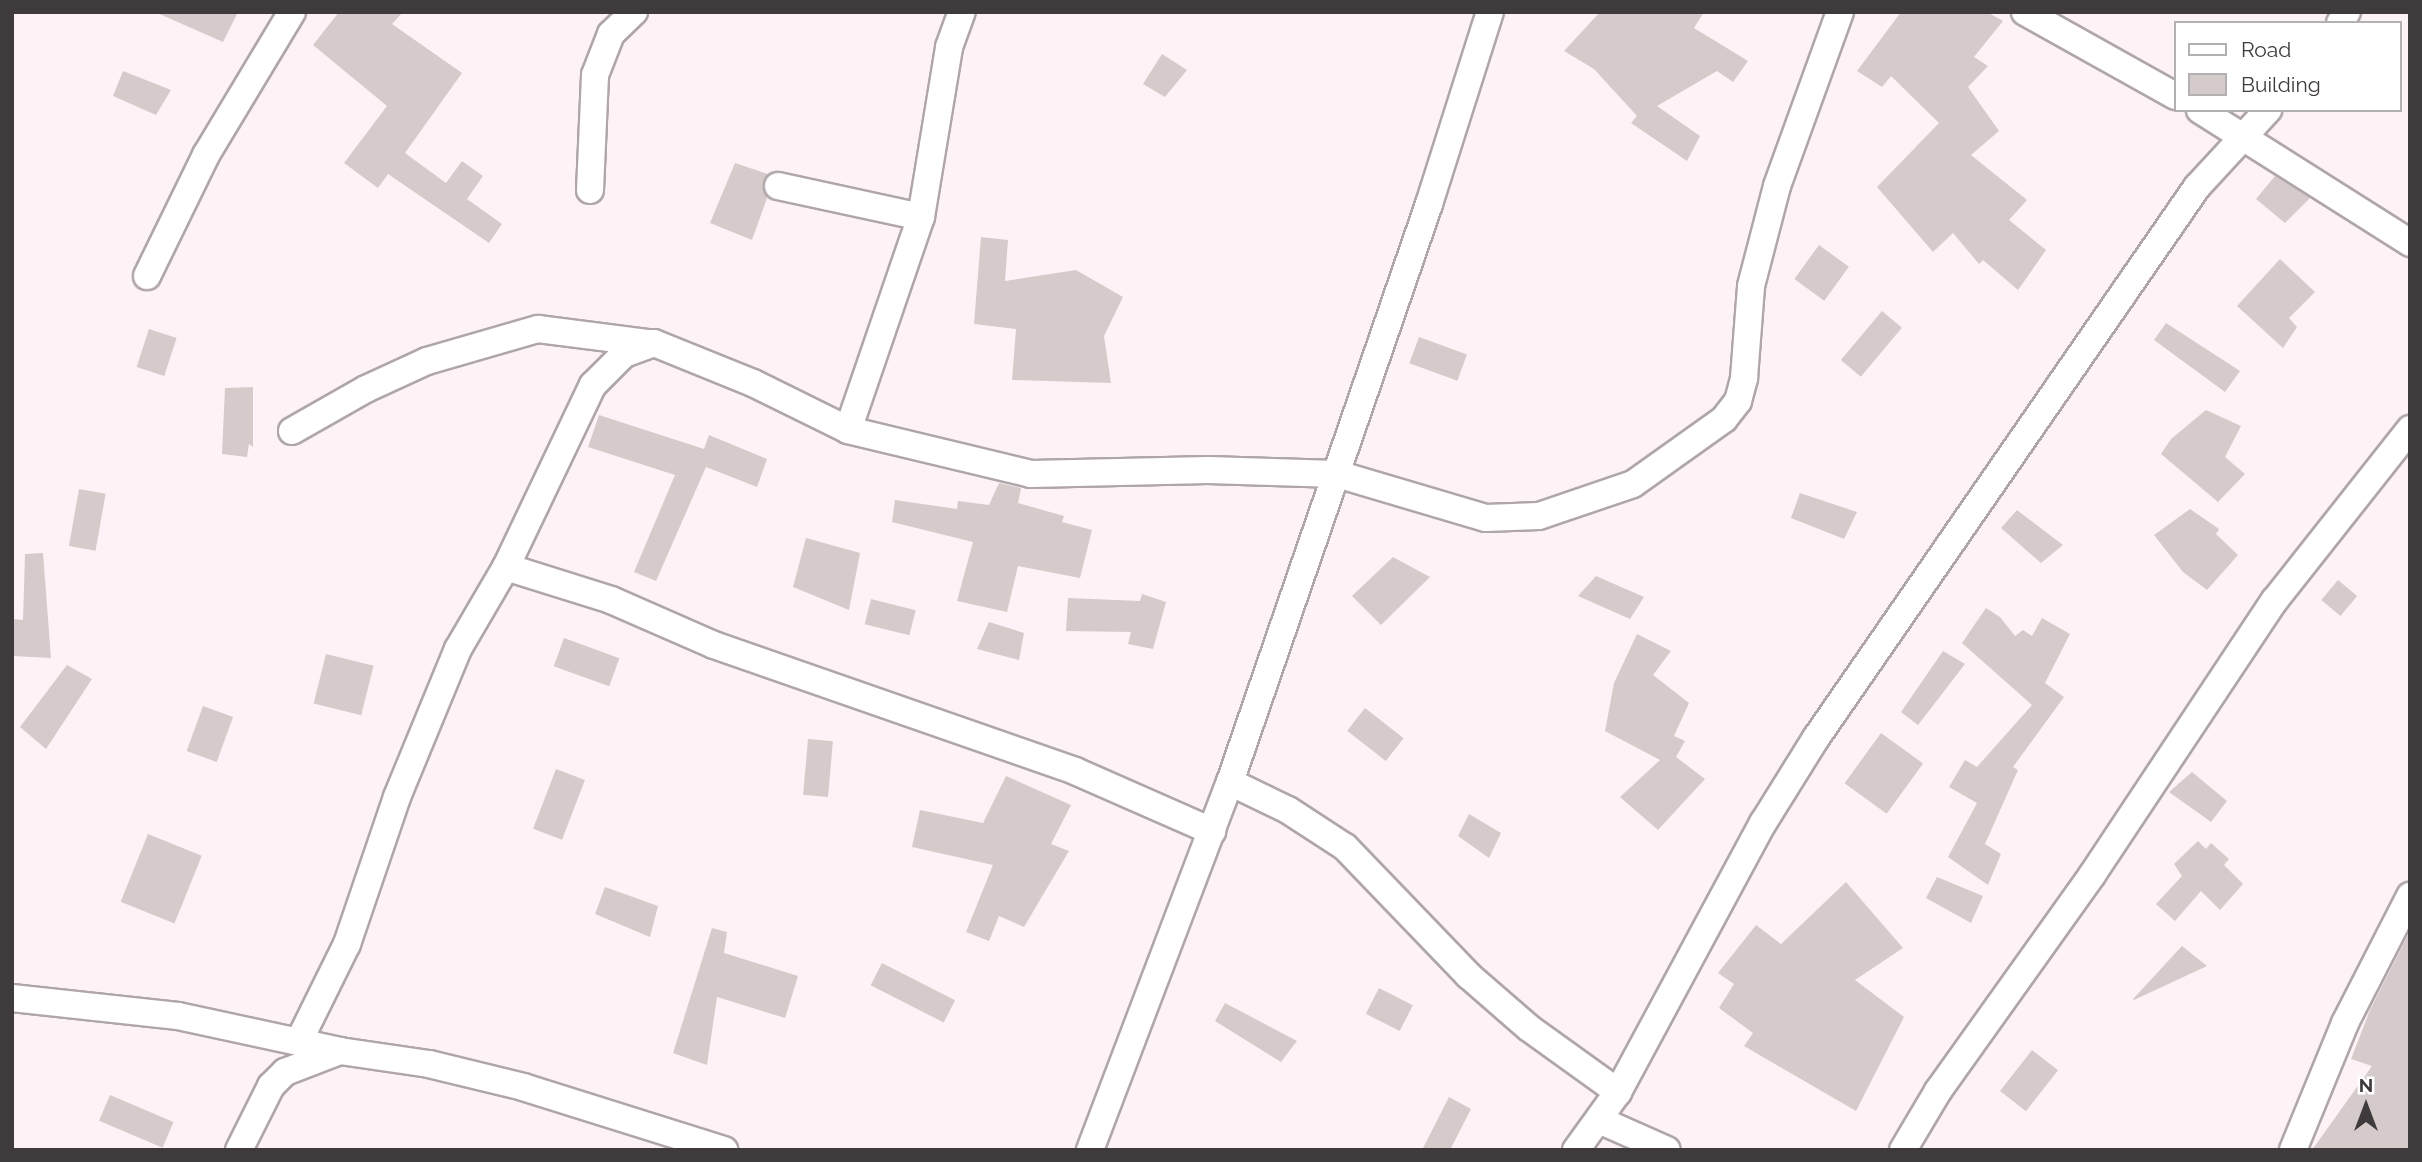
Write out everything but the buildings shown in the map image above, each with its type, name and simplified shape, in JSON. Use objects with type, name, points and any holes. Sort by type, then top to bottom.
[{"type":"street","points":[[147,276],[206,155],[292,12]]},
{"type":"street","points":[[590,190],[595,75],[611,34],[634,12]]},
{"type":"street","points":[[848,430],[921,217],[949,47],[962,12]]},
{"type":"street","points":[[1090,1150],[1213,831],[1337,474],[1490,12]]},
{"type":"street","points":[[292,431],[366,389],[427,361],[538,329],[654,343],[753,383],[848,430],[1031,474],[1208,470],[1337,474],[1486,518],[1539,516],[1633,484],[1724,419],[1738,401],[1744,378],[1751,286],[1777,186],[1840,12]]},
{"type":"street","points":[[2025,12],[2174,95]]},
{"type":"street","points":[[2203,112],[2410,243]]},
{"type":"street","points":[[1576,1150],[1618,1092],[1763,823],[1816,738],[2197,187],[2266,112]]},
{"type":"street","points":[[778,186],[921,217]]},
{"type":"street","points":[[299,1041],[347,944],[397,797],[458,649],[506,567],[593,385],[624,354],[654,343]]},
{"type":"street","points":[[1903,1150],[1938,1091],[2092,875],[2275,600],[2410,429]]},
{"type":"street","points":[[506,567],[611,600],[714,645],[1075,771],[1213,831]]},
{"type":"street","points":[[1230,782],[1288,810],[1345,847],[1468,975],[1529,1028],[1618,1092]]},
{"type":"street","points":[[2293,1150],[2345,1023],[2410,896]]},
{"type":"street","points":[[12,998],[178,1016],[340,1051],[429,1064],[523,1087],[724,1150]]},
{"type":"street","points":[[239,1150],[271,1086],[285,1072],[340,1051]]},
{"type":"street","points":[[1599,1120],[1667,1150]]}]
